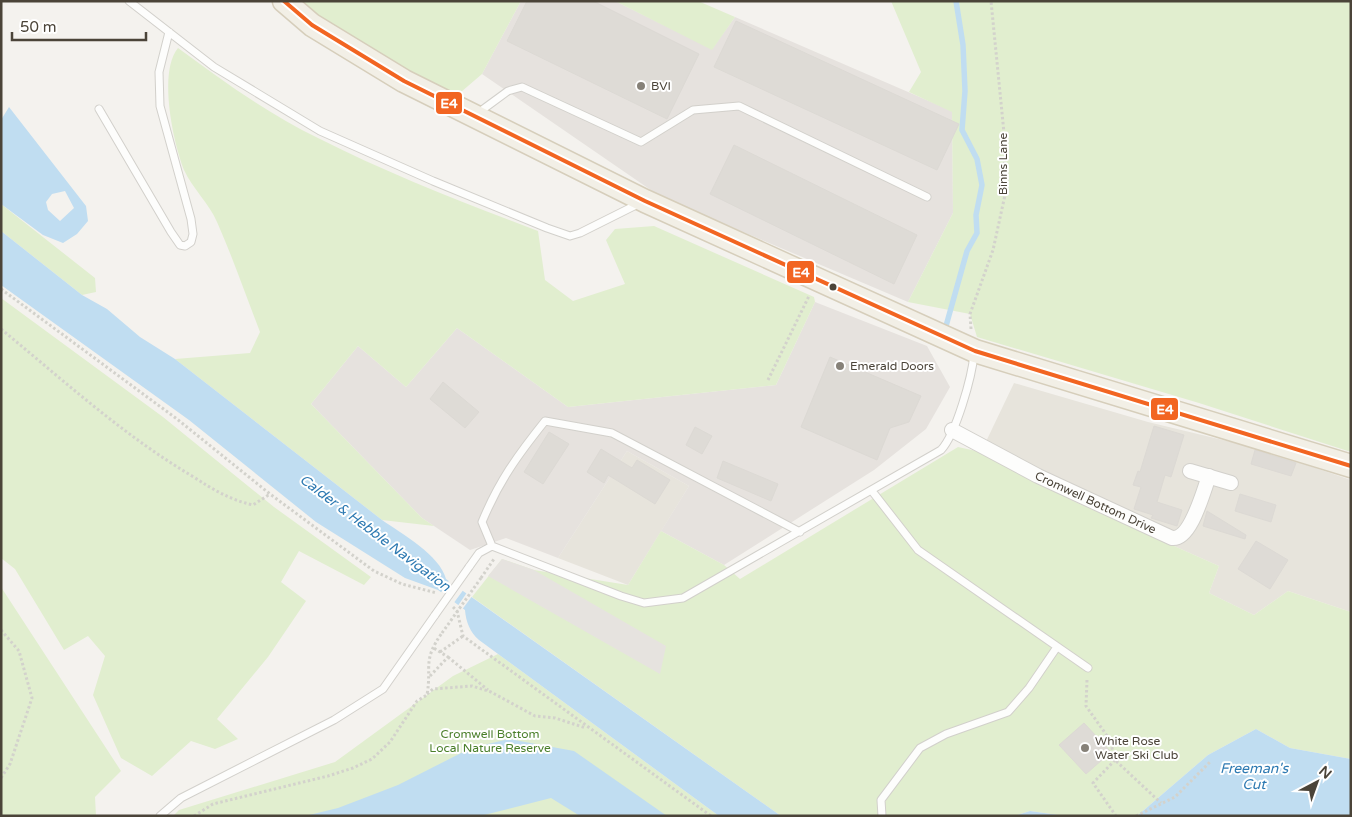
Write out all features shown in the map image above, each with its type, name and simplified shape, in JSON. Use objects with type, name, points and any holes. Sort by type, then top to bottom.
[{"type":"main road","points":[[284,1],[312,25],[404,81],[645,201],[975,351],[1351,466]]},
{"type":"street","name":"Cromwell Bottom Drive","points":[[952,430],[1038,476],[1172,538],[1180,537],[1188,530],[1209,476]]},
{"type":"street","points":[[1190,471],[1231,483]]},
{"type":"lane","points":[[129,1],[214,66],[320,131],[433,181],[547,228],[570,236],[580,234],[645,201]]},
{"type":"lane","points":[[99,109],[171,232],[180,245],[185,246],[191,242],[193,234],[191,219],[160,106],[159,72],[169,32]]},
{"type":"lane","points":[[474,116],[508,91],[522,88],[641,142],[693,110],[739,106],[927,198]]},
{"type":"lane","points":[[160,816],[181,798],[334,720],[383,689],[479,553],[492,546],[577,580],[644,602],[683,598],[872,491],[944,448],[968,388],[975,351]]},
{"type":"lane","points":[[492,546],[482,522],[496,488],[515,458],[545,421],[612,433],[800,532]]},
{"type":"lane","points":[[872,491],[918,550],[1088,668]]},
{"type":"lane","points":[[882,816],[881,800],[920,748],[946,734],[1008,712],[1029,688],[1057,647]]},
{"type":"path","name":"Binns Lane","points":[[975,351],[970,314],[993,250],[1005,195],[1004,133],[991,1]]},
{"type":"path","points":[[768,380],[816,280]]},
{"type":"path","points":[[1,289],[177,419],[270,494],[374,571],[402,584],[436,593],[443,599]]},
{"type":"path","points":[[1,329],[89,402],[164,460],[232,500],[254,505],[270,494]]},
{"type":"path","points":[[427,695],[430,676],[428,658],[432,647],[502,549]]},
{"type":"path","points":[[450,605],[457,612],[463,636],[588,729],[711,816]]},
{"type":"path","points":[[1,630],[19,651],[32,698],[10,764],[1,778]]},
{"type":"path","points":[[440,652],[463,636]]},
{"type":"path","points":[[432,647],[448,657],[491,692],[535,716],[555,718],[588,729]]},
{"type":"path","points":[[430,676],[448,657]]},
{"type":"path","points":[[1088,668],[1086,706],[1110,740],[1115,760],[1161,803]]},
{"type":"path","points":[[194,816],[213,804],[328,776],[354,768],[372,759],[390,742],[417,701],[433,689],[472,686],[491,692]]},
{"type":"path","points":[[1115,760],[1093,783],[1116,816]]},
{"type":"path","points":[[1136,816],[1175,796],[1210,762]]},
{"type":"shaded area","points":[[521,1],[615,1],[712,49],[735,17],[952,111],[953,213],[908,302],[661,197],[482,74]]},
{"type":"shaded area","points":[[815,302],[927,346],[950,387],[926,429],[874,470],[724,565],[661,531],[689,486],[627,451],[558,558],[506,538],[470,550],[422,518],[311,404],[358,346],[406,387],[457,328],[568,407],[776,385]]},
{"type":"shaded area","points":[[1014,383],[1148,422],[1256,448],[1351,480],[1351,612],[1288,591],[1254,615],[1209,593],[1219,566],[1073,501],[981,452]]},
{"type":"shaded area","points":[[627,451],[689,486],[628,585],[558,558]]},
{"type":"shaded area","points":[[502,559],[534,570],[666,646],[660,674],[488,576]]},
{"type":"green space","points":[[294,1],[521,1],[482,74],[454,98],[316,20]]},
{"type":"green space","points":[[615,1],[698,1],[735,17],[712,50]]},
{"type":"green space","points":[[891,1],[1351,1],[1351,452],[1199,403],[977,337],[970,314],[908,302],[953,213],[952,112],[909,92],[921,72]]},
{"type":"green space","points":[[178,48],[246,96],[299,129],[399,176],[538,231],[545,280],[573,301],[625,284],[606,240],[615,229],[654,226],[814,297],[815,302],[776,385],[568,407],[457,328],[406,387],[358,346],[311,404],[422,518],[434,526],[382,520],[175,359],[250,353],[260,332],[217,222],[210,208],[187,177],[180,158],[172,125],[168,90],[172,59]]},
{"type":"green space","points":[[1,204],[95,278],[96,292],[82,295],[1,231]]},
{"type":"green space","points":[[1,298],[163,417],[274,507],[371,577],[364,585],[299,551],[281,582],[306,601],[268,657],[217,719],[238,739],[215,749],[191,741],[152,776],[121,758],[93,695],[105,656],[88,636],[64,650],[15,569],[1,558]]},
{"type":"green space","points":[[958,447],[981,452],[1073,501],[1219,566],[1209,593],[1254,615],[1288,591],[1351,612],[1351,759],[1290,748],[1256,729],[1208,755],[1137,816],[1065,816],[1030,811],[1014,816],[781,816],[472,597],[502,559],[534,570],[628,585],[661,531],[724,565],[740,579]]},
{"type":"green space","points":[[1,587],[121,771],[95,797],[96,816],[1,816]]},
{"type":"green space","name":"Cromwell Bottom Local Nature Reserve","points":[[498,654],[719,816],[173,816],[179,810],[335,762],[453,676]]},
{"type":"water","points":[[9,107],[86,206],[88,221],[77,234],[63,243],[43,235],[1,204],[1,120]],"holes":[[[65,191],[74,208],[60,221],[48,210],[46,202],[52,194]]]},
{"type":"water","name":"Calder & Hebble Navigation","points":[[1,231],[82,295],[107,309],[140,337],[175,359],[382,520],[409,538],[428,553],[442,570],[446,579],[781,816],[719,816],[479,640],[469,626],[465,610],[438,590],[405,578],[316,522],[189,420],[1,285]]},
{"type":"water","name":"Freeman's Cut","points":[[1256,729],[1290,748],[1351,759],[1351,816],[1137,816],[1208,755]]},
{"type":"water","points":[[509,739],[574,751],[667,816],[580,816],[551,798],[480,816],[305,816],[338,808],[398,785],[471,748]]},
{"type":"water","points":[[1030,811],[1065,816],[1014,816]]},
{"type":"pier","points":[[450,579],[464,589],[453,604],[440,594]]},
{"type":"pier","points":[[468,591],[473,595],[461,611],[457,607]]},
{"type":"building","name":"BVI","points":[[527,1],[593,1],[699,54],[667,119],[507,41]]},
{"type":"building","points":[[736,21],[959,124],[937,170],[714,67]]},
{"type":"building","points":[[734,145],[917,235],[894,284],[710,194]]},
{"type":"building","points":[[830,357],[921,396],[909,422],[890,428],[877,460],[801,427]]},
{"type":"building","points":[[443,382],[479,412],[465,428],[430,399]]},
{"type":"building","points":[[1154,426],[1184,435],[1171,477],[1165,475],[1157,502],[1182,510],[1177,526],[1151,518],[1153,515],[1134,509],[1141,487],[1133,485],[1138,471],[1140,472]]},
{"type":"building","points":[[695,427],[712,436],[702,454],[686,445]]},
{"type":"building","points":[[549,432],[569,444],[543,484],[524,472]]},
{"type":"building","points":[[601,449],[632,468],[637,460],[670,480],[655,504],[608,475],[604,483],[587,472]]},
{"type":"building","points":[[1255,450],[1296,463],[1291,476],[1251,464]]},
{"type":"building","points":[[723,461],[778,484],[771,501],[717,478]]},
{"type":"building","points":[[1240,494],[1276,505],[1271,522],[1235,511]]},
{"type":"building","points":[[1207,511],[1246,535],[1245,539],[1203,526]]},
{"type":"building","points":[[1256,541],[1288,560],[1270,589],[1238,569]]},
{"type":"building","name":"White Rose Water Ski Club","points":[[1084,723],[1111,752],[1086,774],[1059,745]]},
{"type":"waterway","points":[[946,326],[967,251],[977,233],[976,215],[982,185],[977,159],[962,130],[965,91],[963,45],[956,1]]},
{"type":"transit line","name":"E4","points":[[284,1],[312,25],[404,81],[645,201],[975,351],[1351,466]]},
{"type":"place","name":"BVI","points":[[641,86]]},
{"type":"place","name":"Emerald Doors","points":[[840,366]]},
{"type":"place","name":"White Rose Water Ski Club","points":[[1085,748]]}]
